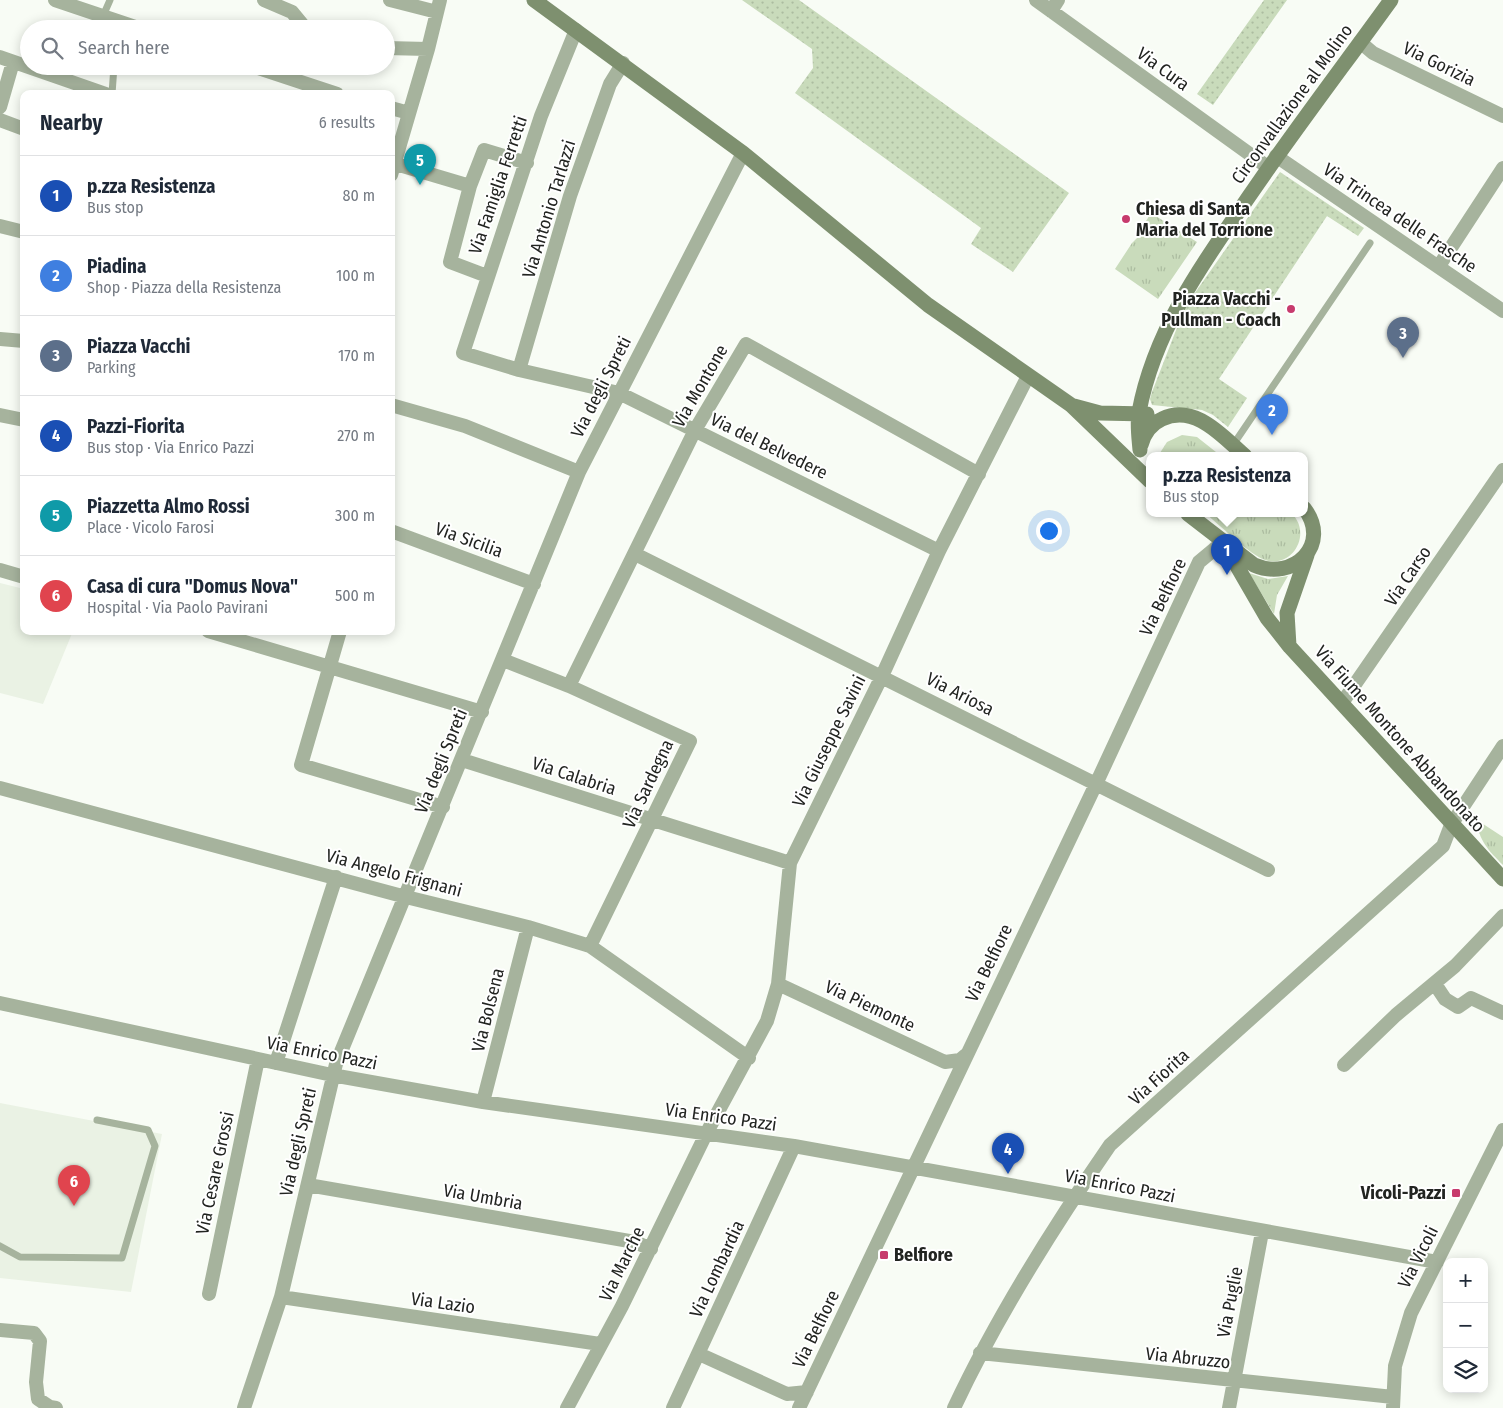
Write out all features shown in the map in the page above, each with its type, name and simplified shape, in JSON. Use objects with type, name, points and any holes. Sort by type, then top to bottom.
[{"type":"street","points":[[55,0],[110,20]]},
{"type":"street","points":[[264,0],[292,12],[299,20]]},
{"type":"street","points":[[390,0],[438,6],[428,49],[395,165]]},
{"type":"street","points":[[534,0],[623,63],[743,153],[923,302],[1071,405],[1146,477]]},
{"type":"street","name":"Via Cura","points":[[1036,0],[1055,5],[1273,162]]},
{"type":"street","name":"Circonvallazione al Molino","points":[[1146,474],[1140,463],[1139,414],[1155,359],[1179,302],[1198,269],[1273,162],[1391,0]]},
{"type":"street","name":"Via Famiglia Ferretti","points":[[463,353],[541,116],[576,30]]},
{"type":"street","name":"Via Gorizia","points":[[1360,42],[1373,53],[1503,116]]},
{"type":"street","points":[[395,48],[428,49]]},
{"type":"street","points":[[0,107],[6,59],[20,64]]},
{"type":"street","name":"Via Antonio Tarlazzi","points":[[520,370],[570,196],[610,84],[623,63]]},
{"type":"street","points":[[52,75],[95,90]]},
{"type":"street","points":[[279,75],[325,90]]},
{"type":"street","points":[[395,109],[409,113]]},
{"type":"street","points":[[0,120],[20,128]]},
{"type":"street","points":[[487,276],[450,262],[470,186],[484,150],[527,163]]},
{"type":"street","name":"Via degli Spreti","points":[[244,1408],[281,1297],[332,1075],[579,472],[743,153]]},
{"type":"street","name":"Via Trincea delle Frasche","points":[[1273,162],[1440,266],[1503,311]]},
{"type":"street","points":[[1440,266],[1503,168]]},
{"type":"street","points":[[395,169],[470,186]]},
{"type":"street","points":[[0,226],[20,231]]},
{"type":"street","points":[[0,338],[20,339]]},
{"type":"street","name":"Via Montone","points":[[569,686],[695,430],[746,344],[979,474]]},
{"type":"street","name":"Via del Belvedere","points":[[463,353],[520,370],[619,393],[939,551]]},
{"type":"street","name":"Via Giuseppe Savini","points":[[706,1134],[749,1058],[767,1021],[778,984],[790,863],[882,676],[939,551],[1028,376]]},
{"type":"street","points":[[1071,405],[1100,413],[1183,414],[1195,417],[1240,452]]},
{"type":"street","points":[[395,406],[465,426],[579,472]]},
{"type":"street","points":[[0,415],[20,419]]},
{"type":"street","points":[[1140,450],[1143,438],[1151,427],[1160,419],[1171,415]]},
{"type":"street","name":"Via Carso","points":[[1342,703],[1503,470]]},
{"type":"street","name":"Via Fiume Montone Abbandonato","points":[[1290,647],[1287,613],[1290,598],[1311,546],[1313,534],[1312,521],[1308,514]]},
{"type":"street","points":[[1192,517],[1254,565],[1266,570],[1279,571],[1291,567],[1302,560],[1311,546]]},
{"type":"street","name":"Via Sicilia","points":[[395,532],[534,584]]},
{"type":"street","name":"Via Fiume Montone Abbandonato","points":[[1223,542],[1267,618],[1290,647],[1451,825],[1503,879]]},
{"type":"street","name":"Via Belfiore","points":[[799,1408],[1096,784],[1199,562],[1223,542]]},
{"type":"street","name":"Via Ariosa","points":[[635,554],[1268,870]]},
{"type":"street","points":[[0,570],[20,576]]},
{"type":"street","points":[[222,635],[482,712]]},
{"type":"street","points":[[339,635],[328,666],[301,765],[443,807]]},
{"type":"street","name":"Via Sardegna","points":[[502,660],[569,686],[690,741],[590,946]]},
{"type":"street","name":"Via Fiorita","points":[[954,1408],[980,1353],[1074,1196],[1110,1145],[1443,846],[1451,825],[1503,746]]},
{"type":"street","name":"Via Calabria","points":[[462,760],[790,863]]},
{"type":"street","name":"Via Angelo Frignani","points":[[0,788],[336,876],[406,897],[528,927],[590,946],[749,1058]]},
{"type":"street","points":[[276,1063],[336,876]]},
{"type":"street","points":[[1344,1065],[1396,1015],[1434,984],[1503,916]]},
{"type":"street","name":"Via Bolsena","points":[[484,1102],[528,927]]},
{"type":"street","name":"Via Piemonte","points":[[778,984],[945,1062]]},
{"type":"street","points":[[1434,984],[1445,999],[1458,1007],[1471,998],[1503,1013]]},
{"type":"street","name":"Via Enrico Pazzi","points":[[0,1003],[332,1075],[484,1102],[794,1146],[1262,1232],[1437,1262]]},
{"type":"street","points":[[952,1084],[945,1062],[960,1060],[966,1055]]},
{"type":"street","name":"Via Cesare Grossi","points":[[209,1294],[258,1059]]},
{"type":"street","name":"Via Vicoli","points":[[1393,1402],[1395,1366],[1411,1313],[1503,1130]]},
{"type":"street","name":"Via Marche","points":[[567,1408],[651,1249],[706,1134]]},
{"type":"street","name":"Via Lombardia","points":[[673,1408],[794,1146]]},
{"type":"street","name":"Via Umbria","points":[[308,1186],[635,1242],[651,1249]]},
{"type":"street","name":"Via Puglie","points":[[1229,1408],[1262,1232]]},
{"type":"street","name":"Via Lazio","points":[[281,1297],[600,1344]]},
{"type":"street","points":[[0,1330],[34,1333],[40,1341],[36,1382],[38,1399],[53,1408]]},
{"type":"street","name":"Via Abruzzo","points":[[980,1353],[1393,1402]]},
{"type":"street","points":[[699,1354],[786,1394],[807,1392]]},
{"type":"lane","points":[[103,16],[110,0]]},
{"type":"lane","points":[[112,90],[113,75]]},
{"type":"lane","points":[[1233,446],[1370,243]]},
{"type":"lane","points":[[0,1246],[20,1257],[122,1258],[155,1146],[148,1130],[97,1120]]},
{"type":"shaded area","points":[[0,583],[20,588],[20,635],[71,635],[43,704],[0,693]]},
{"type":"shaded area","points":[[0,1103],[162,1134],[131,1292],[0,1278]]},
{"type":"green space","points":[[742,0],[799,0],[1069,193],[1013,272],[971,244],[981,228],[795,93],[813,68],[812,49]]},
{"type":"green space","points":[[1264,0],[1287,0],[1213,105],[1197,94]]},
{"type":"green space","points":[[1280,172],[1364,228],[1358,236],[1327,216],[1219,379],[1247,398],[1228,427],[1213,415],[1202,410],[1152,405],[1150,399],[1152,392],[1185,307]]},
{"type":"green space","points":[[1151,213],[1197,242],[1158,299],[1115,269],[1132,243],[1141,234],[1143,228],[1148,227],[1146,221]]},
{"type":"green space","points":[[1182,435],[1197,437],[1216,452],[1161,452],[1167,442]]},
{"type":"green space","points":[[1209,517],[1294,517],[1298,522],[1300,539],[1296,548],[1284,559],[1275,561],[1265,560],[1243,546]]},
{"type":"green space","points":[[1249,573],[1268,579],[1288,576],[1277,595],[1274,614]]},
{"type":"green space","points":[[1477,820],[1503,837],[1503,865],[1482,839]]},
{"type":"place","name":"Piazzetta Almo Rossi","points":[[420,185]]},
{"type":"place","name":"Chiesa di Santa Maria del Torrione","points":[[1126,219]]},
{"type":"place","name":"Piazza Vacchi - Pullman - Coach","points":[[1291,309]]},
{"type":"place","name":"Piazza Vacchi","points":[[1403,358]]},
{"type":"place","name":"Piadina","points":[[1272,435]]},
{"type":"place","name":"p.zza Resistenza","points":[[1227,575]]},
{"type":"place","name":"Pazzi-Fiorita","points":[[1008,1174]]},
{"type":"place","name":"Vicoli-Pazzi","points":[[1456,1193]]},
{"type":"place","name":"Casa di cura \"Domus Nova\"","points":[[74,1206]]},
{"type":"place","name":"Belfiore","points":[[884,1255]]}]
